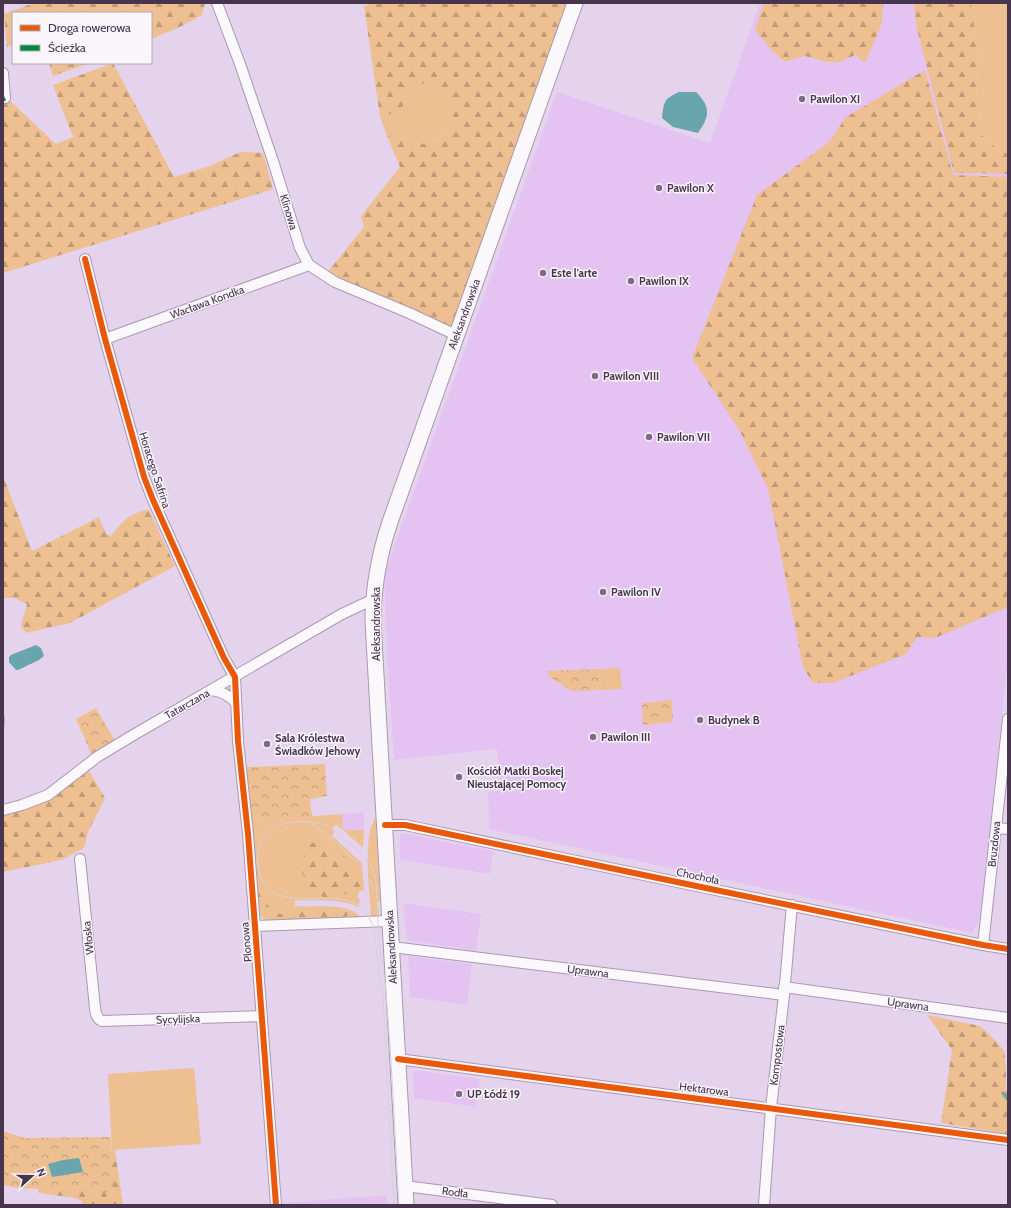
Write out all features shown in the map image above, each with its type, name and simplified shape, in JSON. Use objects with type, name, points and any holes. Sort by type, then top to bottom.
[{"type":"main road","name":"Aleksandrowska","points":[[406,1205],[374,629],[374,599],[378,565],[385,536],[575,3]]},
{"type":"street","name":"Klinowa","points":[[217,3],[243,71],[300,248],[309,265],[335,282],[410,313],[456,335]]},
{"type":"street","points":[[3,73],[5,98]]},
{"type":"street","name":"Horacego Safrina","points":[[85,259],[104,339],[144,477],[224,658],[235,677]]},
{"type":"street","name":"Wacława Kondka","points":[[104,339],[309,265]]},
{"type":"street","name":"Tatarczana","points":[[4,810],[22,805],[48,794],[108,751],[342,614],[374,599]]},
{"type":"street","name":"Plonowa","points":[[235,677],[276,1205]]},
{"type":"street","points":[[211,690],[223,692],[232,698],[236,703]]},
{"type":"street","name":"Bruzdowa","points":[[983,945],[1008,719]]},
{"type":"street","name":"Chochoła","points":[[385,825],[405,825],[1008,949]]},
{"type":"street","points":[[996,828],[1008,829]]},
{"type":"street","name":"Włoska","points":[[80,859],[96,1016]]},
{"type":"street","name":"Kompostowa","points":[[764,1205],[771,1108],[792,905]]},
{"type":"street","name":"Plonowa","points":[[255,926],[390,921]]},
{"type":"street","name":"Uprawna","points":[[392,947],[1008,1018]]},
{"type":"street","name":"Sycylijska","points":[[96,1016],[98,1020],[102,1021],[262,1016]]},
{"type":"street","name":"Hektarowa","points":[[398,1059],[1008,1140]]},
{"type":"street","name":"Rodła","points":[[405,1186],[552,1205]]},
{"type":"shaded area","points":[[760,3],[914,3],[916,25],[954,173],[1008,174],[1008,658],[980,919],[972,933],[489,829],[488,792],[501,790],[497,749],[394,760],[384,575],[557,92],[710,143]]},
{"type":"shaded area","points":[[679,92],[696,92],[704,102],[707,117],[698,133],[673,127],[662,118],[664,104],[670,97]]},
{"type":"shaded area","points":[[36,645],[41,648],[44,656],[39,660],[16,670],[9,662],[9,657]]},
{"type":"shaded area","points":[[364,812],[364,830],[343,830],[342,814]]},
{"type":"shaded area","points":[[400,833],[493,851],[490,874],[400,860]]},
{"type":"shaded area","points":[[403,903],[481,914],[476,951],[407,940]]},
{"type":"shaded area","points":[[408,956],[472,964],[467,1005],[410,997]]},
{"type":"shaded area","points":[[413,1070],[480,1079],[476,1107],[414,1098]]},
{"type":"shaded area","points":[[79,1158],[83,1172],[52,1177],[48,1164]]},
{"type":"shaded area","points":[[387,1195],[387,1205],[282,1205],[282,1203]]},
{"type":"green space","points":[[34,3],[205,3],[202,15],[180,27],[152,39],[152,12],[12,12],[12,45],[7,47],[4,14]]},
{"type":"green space","points":[[372,3],[570,3],[453,330],[327,273],[364,227],[361,216],[400,167],[387,136],[425,144],[439,140],[453,120],[451,100],[433,83],[416,84],[403,98],[403,110],[380,117],[364,6]]},
{"type":"green space","points":[[764,3],[883,3],[882,23],[865,63],[855,55],[840,62],[826,62],[805,56],[785,62],[773,52],[755,29]]},
{"type":"green space","points":[[914,3],[971,3],[976,41],[979,133],[1001,153],[1008,153],[1008,174],[954,173],[916,25]]},
{"type":"green space","points":[[971,3],[1008,3],[1008,153],[1001,153],[979,133],[976,41]]},
{"type":"green space","points":[[49,64],[87,64],[53,76]]},
{"type":"green space","points":[[114,64],[174,177],[210,166],[240,152],[263,153],[273,189],[3,273],[3,102],[10,101],[56,144],[73,137],[53,85]]},
{"type":"green space","points":[[925,70],[953,175],[1008,177],[1008,607],[935,638],[917,637],[906,654],[833,683],[813,683],[803,667],[768,489],[740,431],[692,358],[757,195],[829,142],[846,117]]},
{"type":"green space","points":[[433,83],[451,100],[453,120],[439,140],[425,144],[387,136],[380,117],[403,110],[403,98],[416,84]]},
{"type":"green space","points":[[3,476],[32,551],[99,517],[106,534],[111,536],[122,522],[129,517],[142,511],[149,510],[175,566],[70,623],[26,633],[21,626],[27,604],[14,598],[4,598],[3,601]]},
{"type":"green space","points":[[620,668],[622,689],[601,690],[599,669]]},
{"type":"green space","points":[[599,669],[601,690],[572,691],[548,676],[548,671]]},
{"type":"green space","points":[[672,700],[673,722],[643,725],[642,703]]},
{"type":"green space","points":[[96,708],[115,741],[92,755],[76,719]]},
{"type":"green space","points":[[325,764],[327,796],[310,799],[312,817],[250,821],[247,767]]},
{"type":"green space","points":[[88,769],[105,798],[88,832],[84,848],[61,860],[3,872],[3,814]]},
{"type":"green space","points":[[342,814],[343,830],[336,825],[333,828],[334,833],[332,836],[362,863],[364,890],[359,891],[357,898],[360,899],[358,907],[344,902],[319,900],[295,900],[295,906],[340,907],[348,909],[361,918],[270,922],[261,916],[257,910],[250,821]]},
{"type":"green space","points":[[375,818],[381,917],[380,902],[378,902],[379,917],[371,917],[368,881],[369,840],[371,828]]},
{"type":"green space","points":[[343,830],[364,830],[363,848]]},
{"type":"green space","points":[[325,842],[352,862],[357,874],[361,877],[362,886],[360,889],[354,889],[343,895],[329,898],[323,897],[314,892],[308,884],[301,870],[302,860],[310,843]]},
{"type":"green space","points":[[261,886],[267,894],[267,904],[269,907],[275,909],[280,914],[288,914],[290,910],[304,909],[347,912],[348,915],[343,918],[269,918],[263,915],[260,908],[257,888]]},
{"type":"green space","points":[[927,1015],[980,1026],[1004,1051],[1006,1090],[1008,1093],[1008,1134],[941,1123],[952,1050]]},
{"type":"green space","points":[[194,1068],[201,1144],[112,1150],[108,1074]]},
{"type":"green space","points":[[3,1131],[25,1138],[111,1137],[113,1192],[18,1188],[3,1185]]},
{"type":"green space","points":[[112,1150],[115,1150],[123,1205],[82,1205],[82,1201],[75,1198],[39,1193],[35,1182],[104,1161]]},
{"type":"waterway","points":[[3,716],[3,726]]},
{"type":"waterway","points":[[1003,1093],[1008,1100]]},
{"type":"tram line","points":[[394,1205],[383,1001],[373,926],[365,912],[352,902],[340,899],[296,898],[282,896],[271,891],[263,881],[258,865],[258,855],[262,841],[267,833],[276,826],[282,824],[314,822],[327,826],[365,858],[373,869],[376,883],[379,941],[388,1019],[399,1205]]},
{"type":"tram line","points":[[311,824],[324,832],[353,858],[367,875],[374,889]]},
{"type":"cycle path","points":[[85,259],[105,339],[144,477],[224,658],[235,677],[238,741],[248,834],[276,1205]]},
{"type":"cycle path","points":[[385,825],[405,825],[1008,949]]},
{"type":"cycle path","points":[[398,1059],[1008,1140]]},
{"type":"place","name":"Pawilon XI","points":[[802,99]]},
{"type":"place","name":"Pawilon X","points":[[659,188]]},
{"type":"place","name":"Este l'arte","points":[[543,273]]},
{"type":"place","name":"Pawilon IX","points":[[631,281]]},
{"type":"place","name":"Pawilon VIII","points":[[595,376]]},
{"type":"place","name":"Pawilon VII","points":[[649,437]]},
{"type":"place","name":"Pawilon IV","points":[[603,592]]},
{"type":"place","name":"Budynek B","points":[[700,720]]},
{"type":"place","name":"Pawilon III","points":[[593,737]]},
{"type":"place","name":"Sala Królestwa Świadków Jehowy","points":[[267,744]]},
{"type":"place","name":"Kościół Matki Boskej Nieustającej Pomocy","points":[[459,777]]},
{"type":"place","name":"UP Łódź 19","points":[[459,1094]]}]
